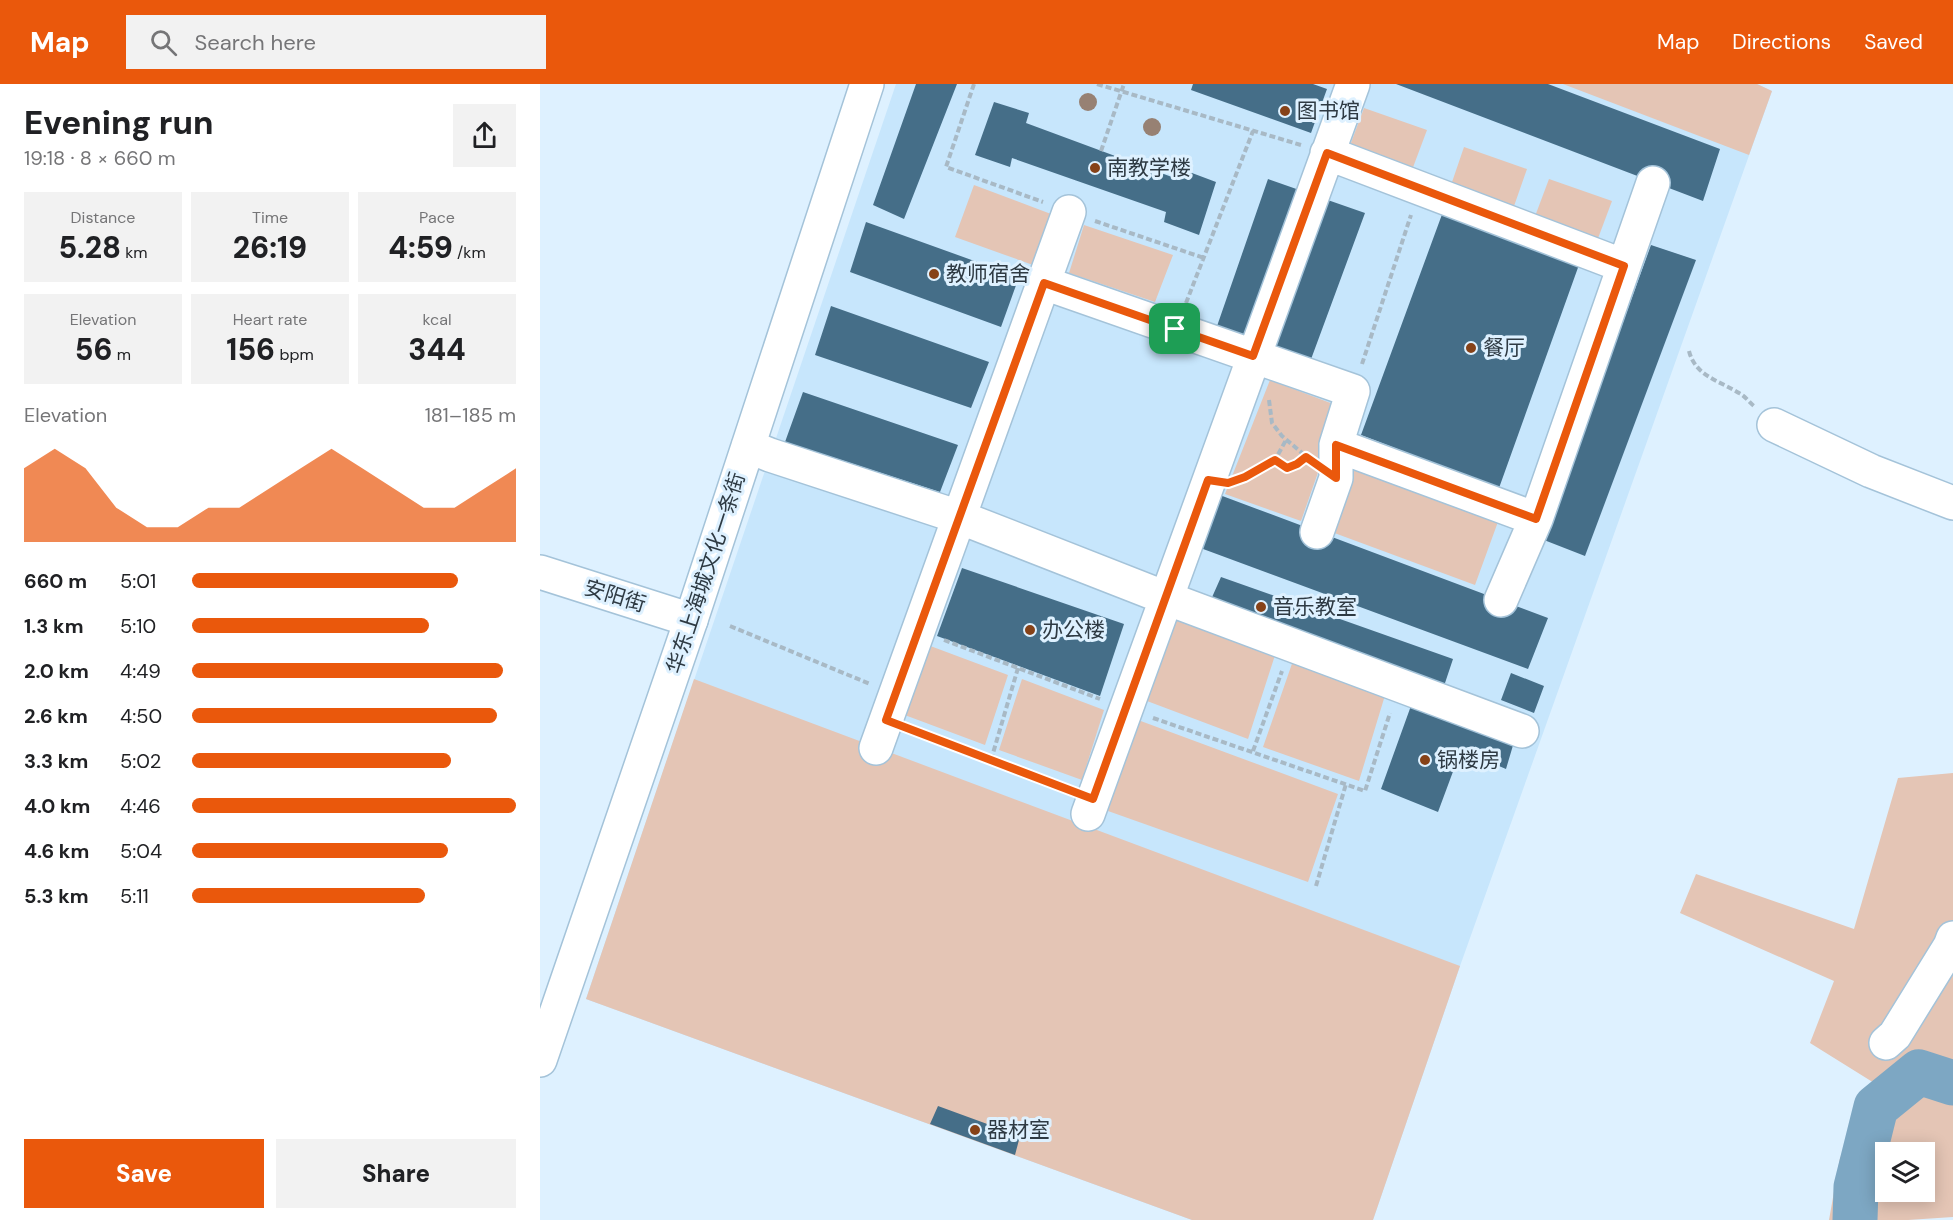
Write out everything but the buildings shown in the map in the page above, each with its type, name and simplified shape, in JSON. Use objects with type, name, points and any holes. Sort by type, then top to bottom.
[{"type":"street","name":"华东上海城文化一条街","points":[[540,1060],[691,620],[867,84]]},
{"type":"street","points":[[1091,807],[1208,480],[1259,358],[1327,153],[1353,84]]},
{"type":"street","points":[[1327,153],[1624,266]]},
{"type":"street","points":[[1501,600],[1536,519],[1653,183]]},
{"type":"street","points":[[886,721],[1069,212]]},
{"type":"street","points":[[1044,283],[1353,391],[1321,451]]},
{"type":"street","points":[[1774,424],[1871,471],[1953,503]]},
{"type":"street","points":[[748,446],[960,517],[1166,598],[1522,732]]},
{"type":"street","points":[[1321,451],[1536,519]]},
{"type":"street","points":[[1317,531],[1336,478],[1321,451]]},
{"type":"street","name":"安阳街","points":[[540,572],[691,620]]},
{"type":"street","points":[[1886,1042],[1895,1035],[1953,938]]},
{"type":"path","points":[[1097,84],[1327,153]]},
{"type":"path","points":[[1101,150],[1125,84]]},
{"type":"path","points":[[1175,329],[1253,131]]},
{"type":"path","points":[[1353,391],[1420,188]]},
{"type":"path","points":[[1689,351],[1691,362],[1704,374],[1741,394],[1774,424]]},
{"type":"path","points":[[1259,358],[1272,423],[1286,439],[1321,451],[1336,478]]},
{"type":"path","points":[[1208,480],[1228,483],[1245,477],[1275,460],[1286,439]]},
{"type":"path","points":[[1275,460],[1287,468],[1321,451]]},
{"type":"path","points":[[730,626],[886,721],[991,760],[1091,807]]},
{"type":"path","points":[[1253,751],[1291,645]]},
{"type":"path","points":[[991,760],[1018,668]]},
{"type":"path","points":[[1365,791],[1399,685]]},
{"type":"path","points":[[1317,886],[1346,784]]},
{"type":"shaded area","points":[[896,84],[1757,84],[1772,91],[1460,966],[1373,1220],[1192,1220],[586,999]]},
{"type":"shaded area","points":[[1563,84],[1757,84],[1772,91],[1749,155]]},
{"type":"shaded area","points":[[1364,108],[1427,130],[1412,170],[1349,148]]},
{"type":"shaded area","points":[[1464,147],[1527,169],[1513,209],[1450,188]]},
{"type":"shaded area","points":[[1549,179],[1612,201],[1597,241],[1534,219]]},
{"type":"shaded area","points":[[974,185],[1051,214],[1033,265],[955,237]]},
{"type":"shaded area","points":[[1084,225],[1173,255],[1155,302],[1069,273]]},
{"type":"shaded area","points":[[1270,380],[1341,407],[1301,521],[1225,494]]},
{"type":"shaded area","points":[[1351,466],[1499,519],[1475,585],[1329,531]]},
{"type":"shaded area","points":[[1178,614],[1277,649],[1248,739],[1147,701]]},
{"type":"shaded area","points":[[925,644],[1008,675],[985,745],[902,714]]},
{"type":"shaded area","points":[[1295,655],[1386,692],[1359,781],[1263,747]]},
{"type":"shaded area","points":[[694,679],[1460,966],[1373,1220],[1192,1220],[586,999]]},
{"type":"shaded area","points":[[1022,679],[1104,710],[1082,780],[999,750]]},
{"type":"shaded area","points":[[1138,720],[1338,794],[1308,882],[1108,811]]},
{"type":"shaded area","points":[[1953,773],[1953,1217],[1908,1220],[1829,1220],[1840,1158],[1879,1086],[1810,1043],[1834,981],[1680,913],[1696,874],[1854,929],[1898,778]]},
{"type":"waterway","points":[[1855,1220],[1856,1187],[1876,1107],[1919,1072],[1953,1083]]},
{"type":"place","name":"图书馆","points":[[1285,111]]},
{"type":"place","name":"南教学楼","points":[[1095,168]]},
{"type":"place","name":"教师宿舍","points":[[934,274]]},
{"type":"place","name":"餐厅","points":[[1471,348]]},
{"type":"place","name":"音乐教室","points":[[1261,607]]},
{"type":"place","name":"办公楼","points":[[1030,630]]},
{"type":"place","name":"锅楼房","points":[[1425,760]]},
{"type":"place","name":"器材室","points":[[975,1130]]},
{"type":"route","points":[[1327,153],[1624,266],[1536,519],[1336,445],[1336,478],[1306,457],[1287,468],[1275,460],[1245,477],[1228,483],[1208,480],[1093,799],[886,720],[1044,283],[1175,329],[1253,356],[1327,153]]}]
